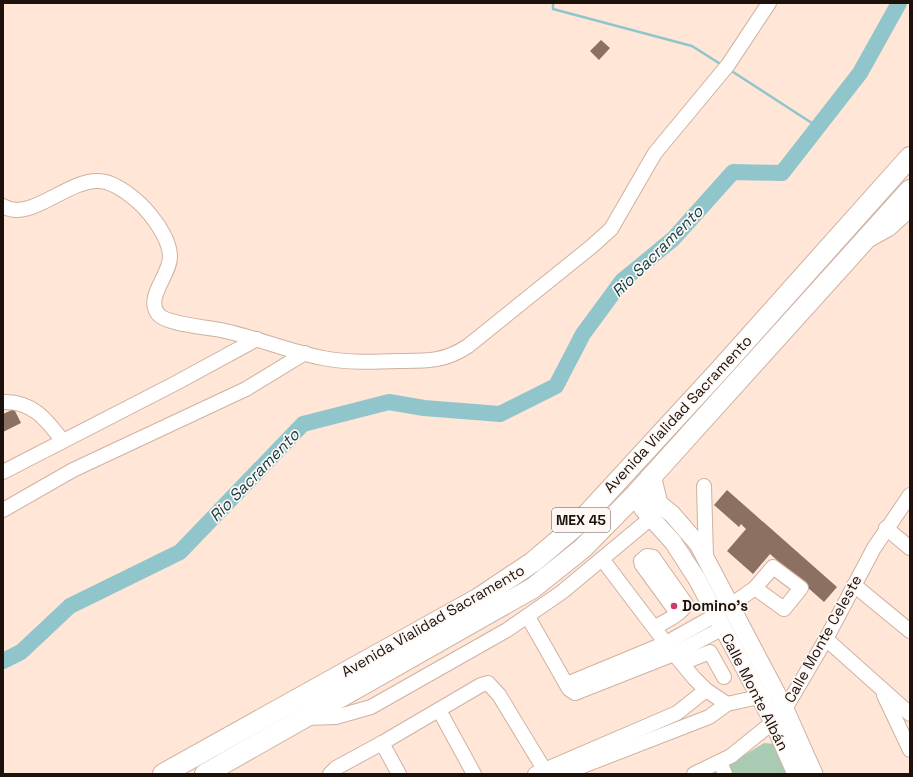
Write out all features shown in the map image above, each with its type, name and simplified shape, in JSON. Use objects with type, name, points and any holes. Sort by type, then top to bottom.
[{"type":"highway","name":"Avenida Vialidad Sacramento","points":[[163,774],[498,587],[550,549],[578,523],[718,372],[910,157]]},
{"type":"highway","name":"Avenida Vialidad Sacramento","points":[[205,774],[533,588],[569,561],[611,521],[646,506],[651,477],[910,190]]},
{"type":"highway","points":[[638,457],[634,477],[646,506]]},
{"type":"highway","points":[[578,523],[615,500],[646,506]]},
{"type":"main road","name":"Calle Monte Albán","points":[[646,506],[681,522],[706,557],[781,701],[814,774]]},
{"type":"main road","name":"Calle Monte Albán","points":[[646,506],[680,552],[720,622],[773,722],[796,774]]},
{"type":"street","points":[[3,206],[15,211],[25,210],[77,185],[88,182],[99,181],[116,186],[132,196],[158,225],[169,246],[170,258],[168,268],[155,301],[155,309],[159,316],[180,323],[257,338],[323,358],[362,362],[431,361],[445,359],[468,346],[585,252],[611,229],[654,153],[728,65],[769,3]]},
{"type":"street","points":[[863,242],[881,234],[910,210]]},
{"type":"street","points":[[3,472],[62,440],[176,383],[257,338]]},
{"type":"street","points":[[3,510],[73,470],[246,389],[305,353]]},
{"type":"street","points":[[3,402],[13,402],[26,405],[34,409],[45,419],[62,440]]},
{"type":"street","points":[[704,486],[706,557]]},
{"type":"street","name":"Calle Monte Celeste","points":[[694,774],[722,768],[731,756],[773,722],[781,701],[826,639],[886,528],[909,501]]},
{"type":"street","points":[[305,718],[336,717],[371,707],[528,617],[602,559],[646,506]]},
{"type":"street","points":[[886,528],[910,548]]},
{"type":"street","points":[[602,559],[674,654],[706,690],[727,704]]},
{"type":"street","points":[[854,585],[910,631]]},
{"type":"street","points":[[731,605],[755,588]]},
{"type":"street","points":[[655,627],[677,613]]},
{"type":"street","points":[[528,617],[567,684],[634,662],[674,654],[710,652],[724,677]]},
{"type":"street","points":[[674,654],[720,622]]},
{"type":"street","points":[[826,639],[910,714]]},
{"type":"street","points":[[330,774],[336,768],[481,685],[488,683],[491,684],[499,695],[542,773],[677,713],[706,690]]},
{"type":"street","points":[[881,689],[910,750]]},
{"type":"street","points":[[562,774],[709,716],[727,704],[759,696],[781,701]]},
{"type":"street","points":[[439,710],[474,774]]},
{"type":"street","points":[[382,743],[399,774]]},
{"type":"green space","points":[[764,743],[775,744],[788,774],[730,774],[727,766]]},
{"type":"building","points":[[601,40],[610,48],[599,60],[590,51]]},
{"type":"building","points":[[14,409],[21,423],[3,432],[3,414]]},
{"type":"building","points":[[727,490],[837,587],[824,602],[770,554],[753,574],[727,551],[746,529],[741,524],[739,527],[714,505]]},
{"type":"waterway","points":[[553,3],[553,9],[692,46],[722,65]]},
{"type":"waterway","name":"Rio Sacramento","points":[[3,661],[21,652],[70,606],[180,552],[303,424],[389,402],[424,408],[500,414],[556,386],[583,334],[622,281],[673,239],[733,172],[782,173],[860,73],[899,3]]},
{"type":"waterway","points":[[730,70],[818,127]]},
{"type":"place","name":"Domino's","points":[[674,606]]}]
